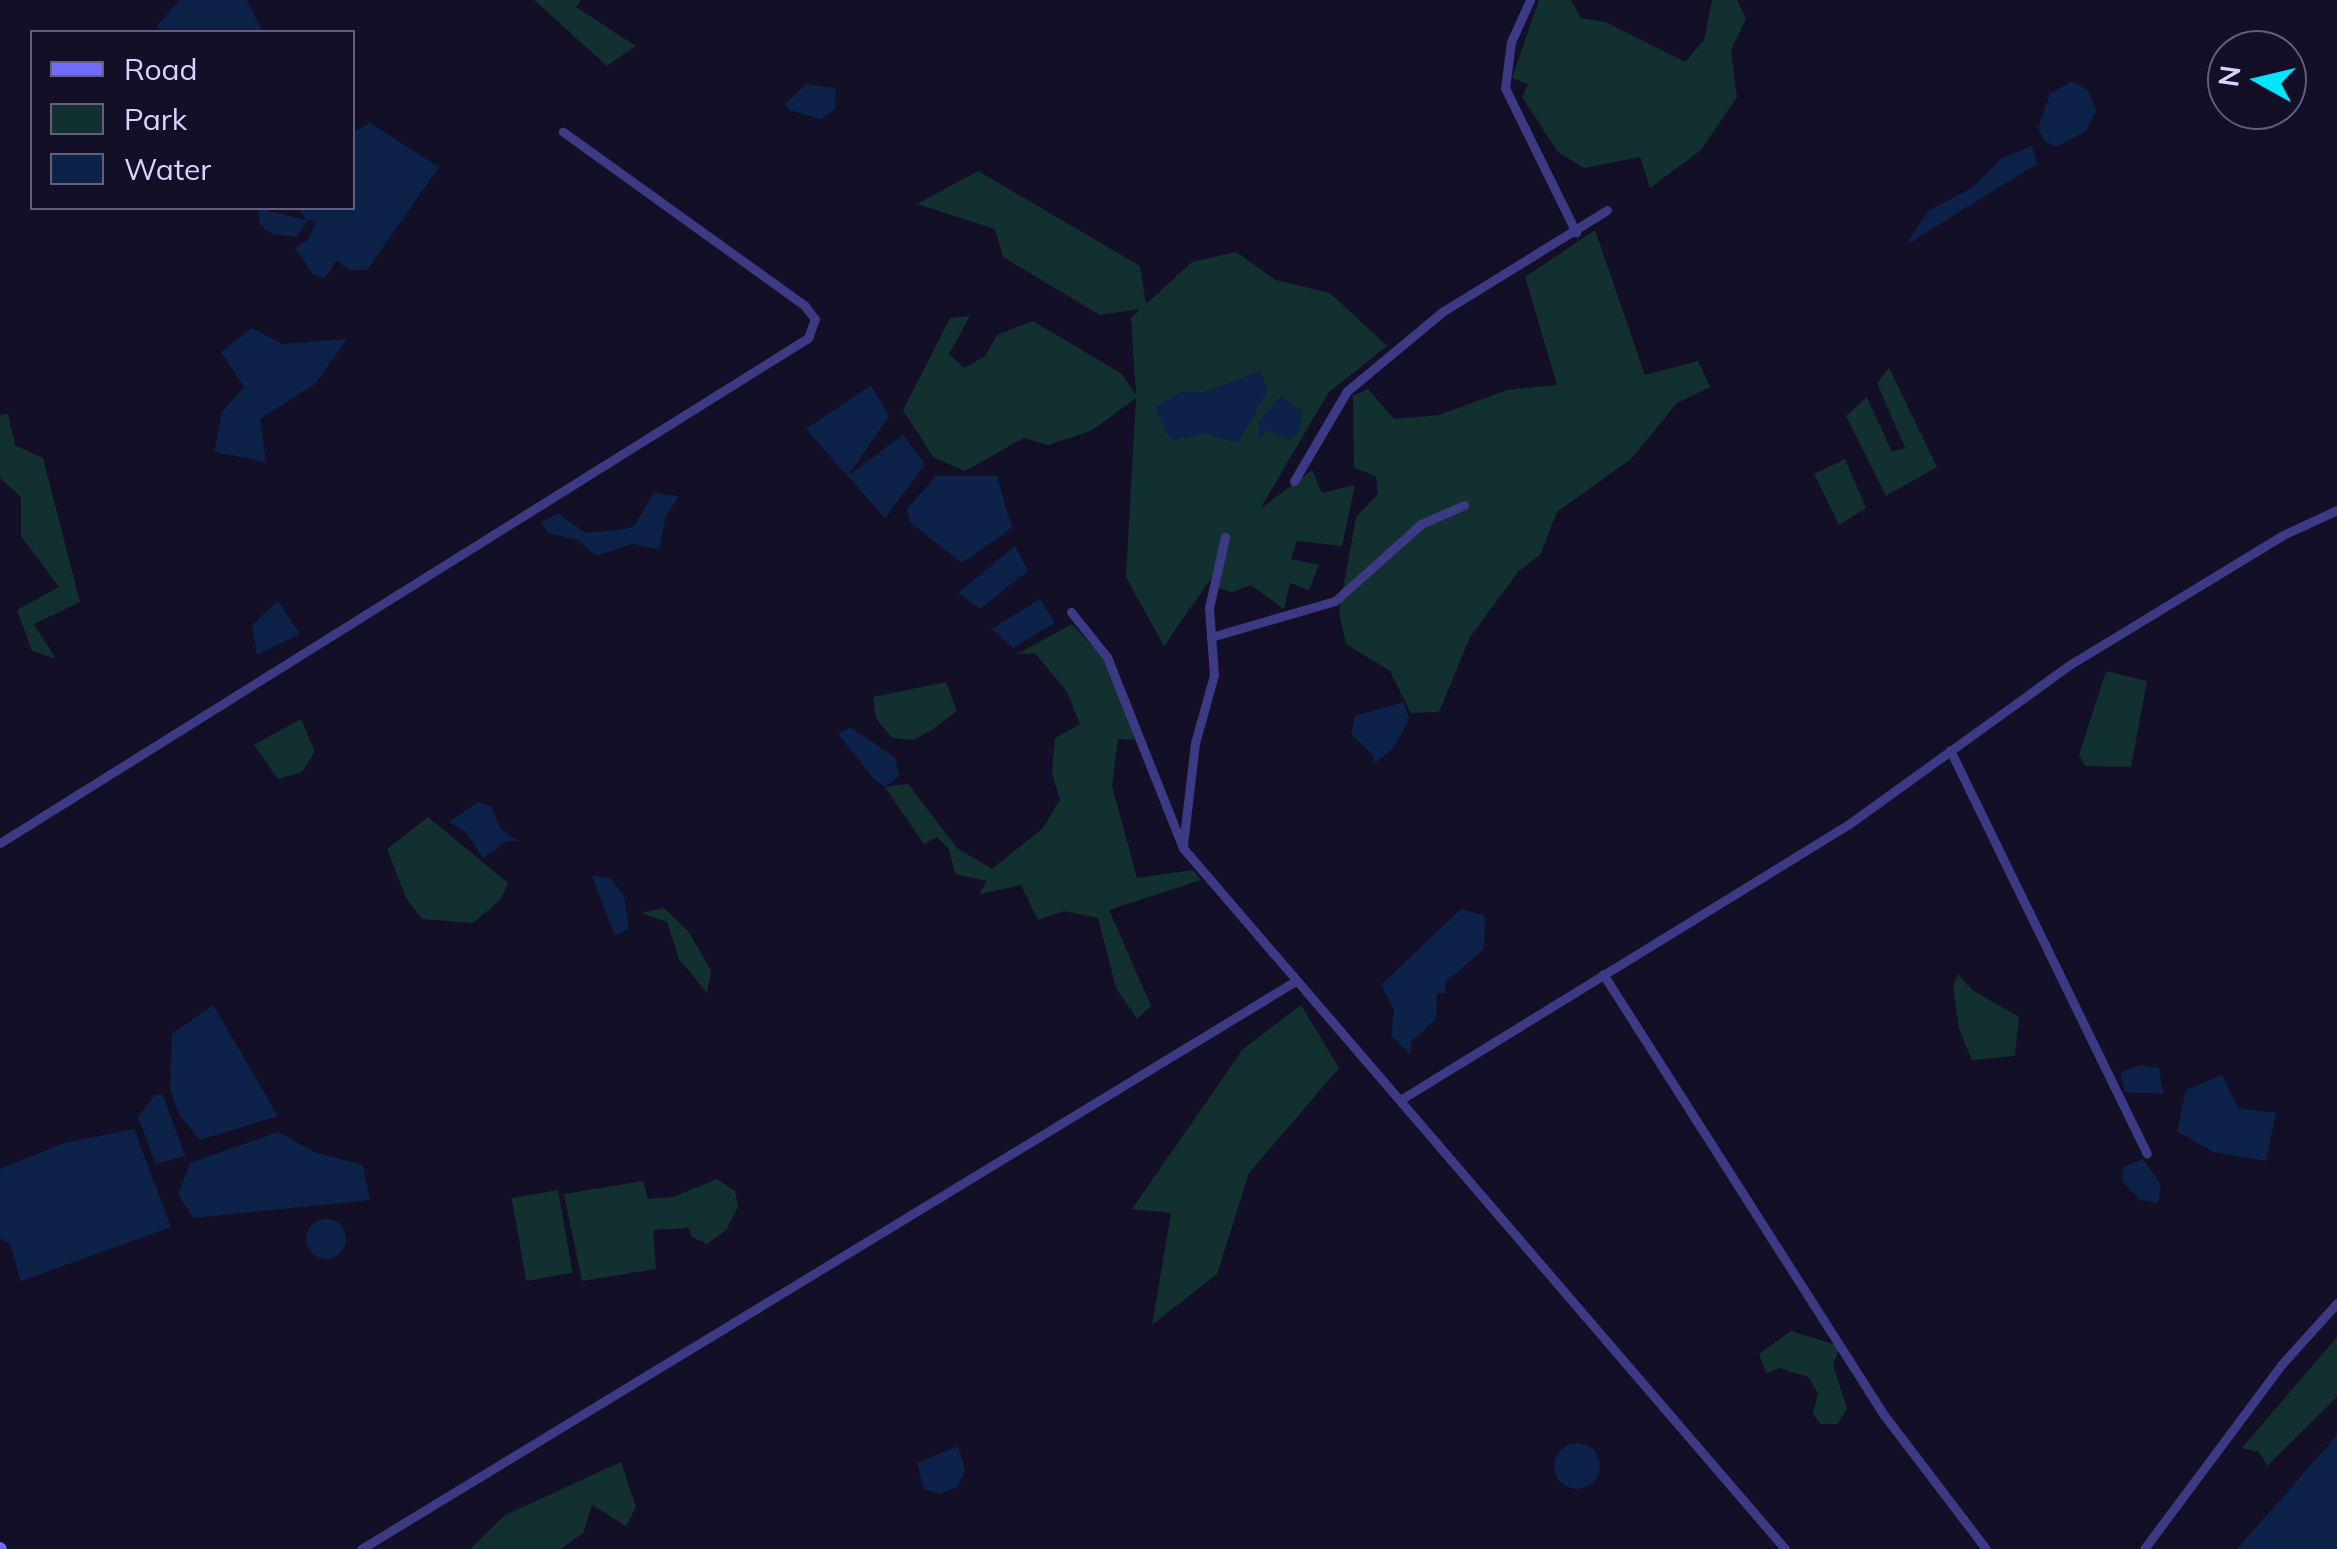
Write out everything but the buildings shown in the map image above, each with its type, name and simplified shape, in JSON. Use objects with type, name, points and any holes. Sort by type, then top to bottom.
[{"type":"street","points":[[1530,0],[1511,42],[1505,88],[1576,232]]},
{"type":"street","points":[[0,843],[808,338],[815,319],[804,306],[562,132]]},
{"type":"street","points":[[1294,481],[1347,391],[1442,312],[1607,210]]},
{"type":"street","points":[[1212,638],[1335,601],[1422,524],[1464,505]]},
{"type":"street","points":[[1400,1100],[1850,824],[2072,664],[2283,535],[2337,510]]},
{"type":"street","points":[[1183,848],[1195,743],[1214,674],[1210,608],[1225,537]]},
{"type":"street","points":[[1071,612],[1107,657],[1183,848],[1294,982],[1785,1549]]},
{"type":"street","points":[[1950,750],[2147,1154]]},
{"type":"street","points":[[1603,974],[1884,1415],[1986,1549]]},
{"type":"street","points":[[361,1549],[1294,982]]},
{"type":"street","points":[[2144,1549],[2281,1365],[2337,1303]]},
{"type":"green space","points":[[534,0],[581,0],[576,7],[636,46],[607,66]]},
{"type":"green space","points":[[1539,0],[1571,0],[1581,18],[1605,22],[1685,62],[1704,40],[1712,0],[1737,0],[1746,19],[1731,50],[1737,97],[1701,150],[1650,188],[1640,157],[1584,168],[1558,152],[1522,97],[1528,84],[1512,78]]},
{"type":"green space","points":[[978,171],[1140,266],[1146,304],[1192,262],[1236,252],[1276,280],[1330,293],[1387,346],[1329,392],[1260,509],[1312,470],[1322,493],[1355,485],[1342,546],[1297,541],[1291,559],[1319,565],[1309,590],[1290,583],[1284,609],[1251,585],[1232,592],[1218,588],[1222,563],[1164,646],[1126,577],[1136,398],[1091,431],[1048,445],[1024,438],[965,471],[933,457],[903,410],[950,318],[970,316],[949,354],[964,368],[985,356],[997,335],[1033,321],[1122,374],[1136,395],[1131,318],[1140,309],[1100,315],[1003,257],[995,229],[917,204]]},
{"type":"green space","points":[[1595,230],[1645,375],[1698,361],[1710,387],[1677,403],[1631,459],[1557,512],[1540,555],[1519,571],[1470,637],[1439,712],[1411,713],[1390,671],[1346,644],[1339,612],[1356,517],[1378,494],[1376,476],[1354,468],[1353,396],[1368,389],[1394,419],[1439,415],[1507,390],[1557,385],[1525,277]]},
{"type":"green space","points":[[1889,368],[1937,467],[1886,496],[1846,416],[1867,397],[1892,452],[1905,448],[1877,383]]},
{"type":"green space","points":[[8,414],[15,445],[43,458],[80,602],[34,624],[56,659],[32,651],[17,610],[59,587],[21,536],[21,497],[0,478],[0,415]]},
{"type":"green space","points":[[1845,459],[1866,508],[1839,525],[1814,474]]},
{"type":"green space","points":[[1072,624],[1110,665],[1135,740],[1118,739],[1112,786],[1137,878],[1193,870],[1201,880],[1109,910],[1151,1006],[1137,1019],[1116,988],[1098,918],[1064,911],[1038,920],[1021,885],[979,894],[987,881],[955,874],[949,849],[937,837],[924,844],[885,787],[908,784],[957,848],[992,869],[1042,829],[1060,800],[1052,773],[1055,738],[1080,724],[1067,692],[1035,653],[1017,654]]},
{"type":"green space","points":[[2106,671],[2147,681],[2131,767],[2085,766],[2079,755]]},
{"type":"green space","points":[[946,682],[957,711],[913,740],[892,738],[876,718],[873,697]]},
{"type":"green space","points":[[301,719],[315,752],[302,772],[278,779],[254,745]]},
{"type":"green space","points":[[428,817],[508,883],[501,899],[473,923],[422,919],[406,898],[387,849]]},
{"type":"green space","points":[[664,908],[689,932],[711,971],[707,993],[679,959],[667,922],[641,913]]},
{"type":"green space","points":[[1958,974],[1972,990],[2019,1017],[2015,1056],[1972,1060],[1959,1029],[1953,986]]},
{"type":"green space","points":[[1301,1005],[1339,1068],[1249,1173],[1217,1274],[1152,1325],[1171,1213],[1132,1209],[1243,1049]]},
{"type":"green space","points":[[717,1179],[735,1191],[738,1207],[726,1230],[707,1244],[692,1237],[689,1228],[653,1230],[656,1269],[582,1281],[564,1194],[643,1181],[648,1199],[673,1197]]},
{"type":"green space","points":[[558,1190],[573,1273],[526,1281],[512,1198]]},
{"type":"green space","points":[[1791,1331],[1840,1346],[1833,1365],[1847,1408],[1838,1424],[1820,1424],[1813,1413],[1818,1393],[1808,1377],[1780,1368],[1766,1373],[1759,1354]]},
{"type":"green space","points":[[2337,1337],[2337,1397],[2267,1466],[2259,1452],[2242,1448]]},
{"type":"green space","points":[[621,1462],[636,1507],[626,1526],[592,1505],[583,1533],[561,1549],[470,1549],[505,1515]]},
{"type":"water","points":[[180,0],[247,0],[262,30],[161,30],[157,26]]},
{"type":"water","points":[[2072,81],[2088,90],[2096,111],[2086,131],[2057,147],[2044,141],[2038,128],[2050,94]]},
{"type":"water","points":[[806,84],[836,88],[835,109],[821,119],[789,110],[785,104]]},
{"type":"water","points":[[370,123],[439,167],[367,270],[349,270],[337,260],[325,278],[313,274],[295,248],[309,239],[316,220],[308,221],[297,237],[272,234],[260,225],[258,210],[306,220],[300,210],[355,210],[355,131]]},
{"type":"water","points":[[2032,146],[2037,164],[1906,245],[1928,211],[1972,188],[2002,158]]},
{"type":"water","points":[[252,328],[282,344],[347,339],[316,383],[260,419],[266,462],[214,452],[222,412],[244,387],[221,352]]},
{"type":"water","points":[[1260,371],[1268,390],[1238,443],[1207,434],[1172,440],[1165,432],[1156,407],[1181,392],[1205,392]]},
{"type":"water","points":[[871,385],[889,416],[848,476],[903,435],[925,464],[885,518],[806,429]]},
{"type":"water","points":[[1281,396],[1302,411],[1299,432],[1290,440],[1266,430],[1260,438],[1259,421]]},
{"type":"water","points":[[936,476],[997,476],[1012,528],[962,563],[911,523],[907,509]]},
{"type":"water","points":[[654,493],[679,496],[666,516],[659,549],[633,544],[596,556],[578,540],[548,533],[541,522],[558,513],[585,533],[620,530],[634,526]]},
{"type":"water","points":[[1015,546],[1028,571],[980,609],[958,593]]},
{"type":"water","points":[[1040,599],[1055,623],[1013,648],[991,629]]},
{"type":"water","points":[[278,601],[300,634],[257,655],[252,625]]},
{"type":"water","points":[[1404,702],[1409,719],[1393,749],[1373,764],[1373,755],[1351,734],[1355,716]]},
{"type":"water","points":[[850,727],[895,757],[899,776],[885,787],[838,734]]},
{"type":"water","points":[[478,802],[491,806],[501,829],[518,841],[507,841],[483,858],[466,832],[449,822]]},
{"type":"water","points":[[592,876],[610,878],[624,896],[629,928],[615,936]]},
{"type":"water","points":[[1461,909],[1485,916],[1484,949],[1445,983],[1446,994],[1437,993],[1436,1019],[1411,1042],[1410,1055],[1391,1036],[1394,1010],[1381,985]]},
{"type":"water","points":[[213,1005],[278,1116],[200,1140],[179,1114],[170,1089],[172,1034]]},
{"type":"water","points":[[2141,1065],[2159,1068],[2163,1094],[2125,1092],[2120,1073]]},
{"type":"water","points":[[2222,1075],[2238,1108],[2276,1113],[2266,1161],[2213,1152],[2177,1131],[2186,1090]]},
{"type":"water","points":[[155,1095],[163,1095],[185,1156],[156,1164],[138,1117]]},
{"type":"water","points":[[134,1129],[171,1227],[21,1281],[10,1244],[0,1239],[0,1169],[64,1143]]},
{"type":"water","points":[[278,1132],[314,1152],[363,1165],[370,1200],[193,1218],[178,1194],[190,1163]]},
{"type":"water","points":[[2143,1159],[2161,1185],[2158,1203],[2141,1200],[2121,1180],[2124,1167]]},
{"type":"water","points":[[326,1219],[340,1225],[346,1239],[340,1253],[326,1259],[312,1253],[306,1239],[312,1225]]},
{"type":"water","points":[[2337,1435],[2337,1549],[2237,1549],[2331,1442]]},
{"type":"water","points":[[1577,1443],[1593,1450],[1600,1466],[1593,1482],[1577,1489],[1561,1482],[1554,1466],[1561,1450]]},
{"type":"water","points":[[958,1446],[965,1471],[958,1486],[941,1494],[924,1489],[917,1463]]}]
